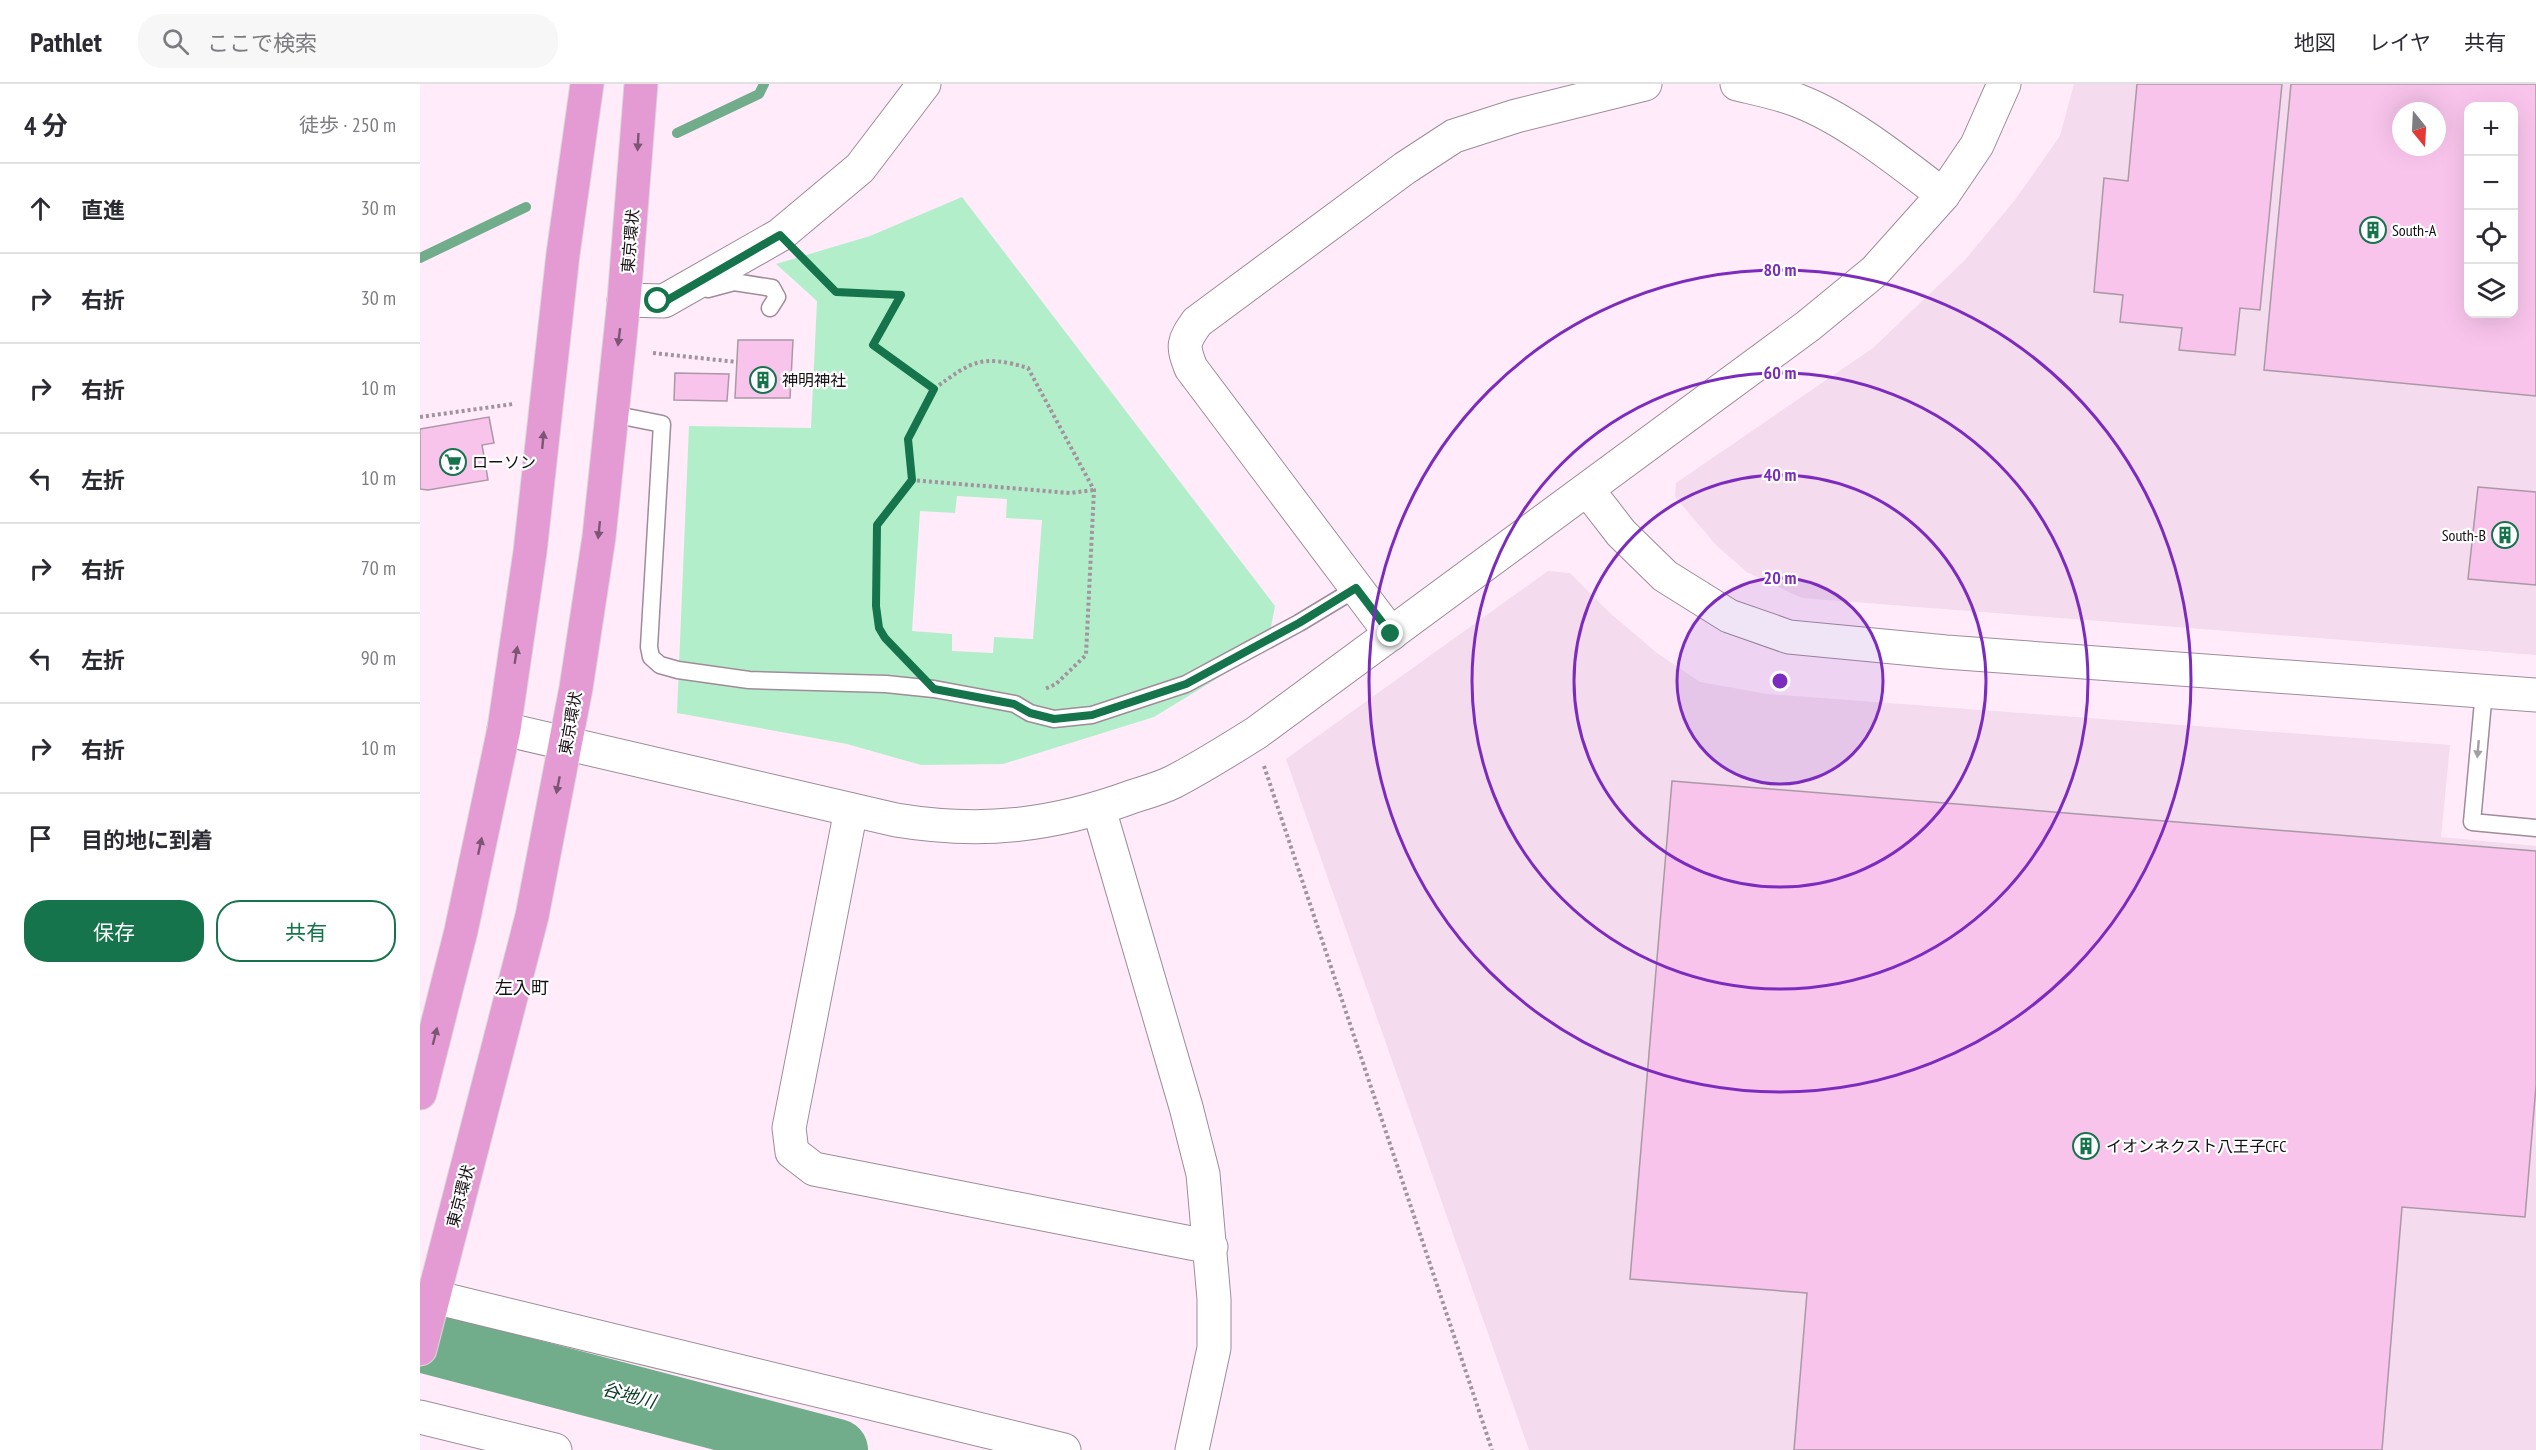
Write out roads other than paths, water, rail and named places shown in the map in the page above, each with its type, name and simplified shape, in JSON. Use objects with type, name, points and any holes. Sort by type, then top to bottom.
[{"type":"highway","points":[[420,1093],[461,932],[504,729],[530,552],[564,254],[587,84]]},
{"type":"highway","name":"東京環状","points":[[420,1349],[513,995],[548,840],[566,743],[599,537],[624,300],[641,84]]},
{"type":"street","points":[[624,300],[664,302],[780,235],[860,168],[924,84]]},
{"type":"street","points":[[1391,634],[1191,368],[1186,354],[1185,339],[1197,322],[1406,168],[1454,136],[1505,119],[1645,84]]},
{"type":"street","points":[[1737,84],[1800,101],[1826,113],[1892,156],[1942,195]]},
{"type":"street","points":[[504,729],[896,820],[950,827],[1002,826],[1056,820],[1099,809],[1170,783],[1208,763],[1256,733],[1808,326],[1875,271],[1942,195],[1977,145],[2004,84]]},
{"type":"street","points":[[1587,489],[1621,533],[1665,576],[1729,616],[1789,637],[1946,652],[2536,695]]},
{"type":"street","points":[[1099,809],[1186,1107],[1203,1174],[1211,1247],[1214,1348],[1192,1450]]},
{"type":"street","points":[[851,810],[789,1128],[792,1152],[814,1169],[1211,1247]]},
{"type":"street","points":[[432,1304],[1064,1450]]},
{"type":"street","points":[[420,1417],[555,1450]]},
{"type":"lane","points":[[664,302],[734,282],[772,288],[777,297],[770,308]]},
{"type":"lane","points":[[612,414],[662,424],[649,647],[651,657],[660,665],[678,670],[749,680],[886,684],[934,689],[1014,704],[1030,713],[1054,719],[1092,715],[1186,684],[1299,623],[1356,588]]},
{"type":"lane","points":[[2484,691],[2472,822],[2536,828]]},
{"type":"waterway","points":[[677,133],[759,94],[764,84]]},
{"type":"waterway","points":[[420,258],[526,207]]},
{"type":"waterway","name":"谷地川","points":[[420,1341],[837,1450]]},
{"type":"place","name":"South-A","points":[[2373,230]]},
{"type":"place","name":"神明神社","points":[[763,380]]},
{"type":"place","name":"ローソン","points":[[453,462]]},
{"type":"place","name":"South-B","points":[[2505,535]]},
{"type":"place","name":"イオンネクスト八王子CFC","points":[[2086,1146]]},
{"type":"district","name":"左入町","points":[[522,987]]}]
